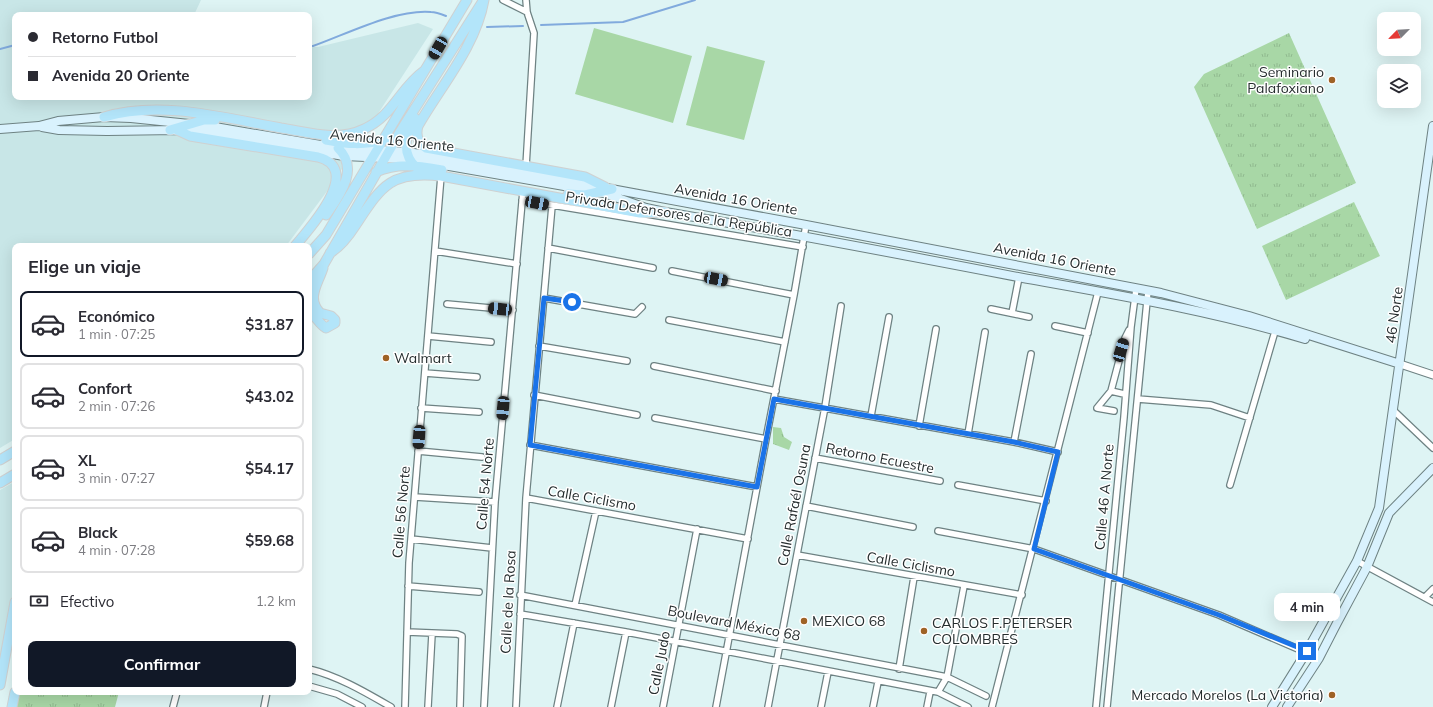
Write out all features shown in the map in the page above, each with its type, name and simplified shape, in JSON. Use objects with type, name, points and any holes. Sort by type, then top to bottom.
[{"type":"main road","points":[[312,251],[326,235],[467,0]]},
{"type":"main road","points":[[312,314],[321,325],[326,328],[335,323],[335,320],[331,316],[320,313],[316,308],[312,294],[324,264],[400,132],[482,1]]},
{"type":"main road","points":[[430,174],[410,159],[406,140],[413,121],[460,43],[482,1]]},
{"type":"main road","points":[[482,1],[479,21],[466,46],[418,126],[417,138],[426,148],[585,177],[605,190]]},
{"type":"main road","points":[[104,118],[130,111],[164,110],[205,114],[316,134],[342,136],[365,129],[383,117],[410,84],[424,71]]},
{"type":"main road","name":"Avenida 16 Oriente","points":[[39,126],[58,121],[131,118],[191,125],[374,155]]},
{"type":"main road","points":[[173,130],[204,120],[220,120],[352,145],[383,140],[400,132]]},
{"type":"main road","points":[[0,129],[39,126]]},
{"type":"main road","name":"Avenida 16 Oriente","points":[[39,126],[59,130],[173,130],[216,134],[344,156],[387,155],[605,190],[806,225],[1148,291],[1204,304],[1400,366]]},
{"type":"main road","name":"46 Norte","points":[[1272,707],[1307,651],[1357,561],[1379,508],[1431,160],[1433,126]]},
{"type":"main road","points":[[173,130],[190,136],[318,157],[329,163],[336,177],[336,187],[319,215],[297,243]]},
{"type":"main road","points":[[304,243],[345,186],[347,171],[344,156],[338,148]]},
{"type":"main road","points":[[356,186],[377,172],[396,166],[410,159],[499,181],[575,195],[605,190]]},
{"type":"main road","points":[[330,253],[337,249],[347,238],[375,197],[388,184],[410,174],[430,174],[499,181],[522,196],[640,213],[665,212]]},
{"type":"main road","name":"Avenida 16 Oriente","points":[[605,190],[620,198],[646,208],[665,212],[804,236],[1135,298],[1276,328]]},
{"type":"main road","points":[[312,278],[324,264]]},
{"type":"main road","points":[[0,460],[12,453]]},
{"type":"main road","points":[[1287,707],[1319,658],[1366,567],[1389,513],[1433,468]]},
{"type":"main road","points":[[0,483],[12,476]]},
{"type":"main road","points":[[1379,508],[1389,513]]},
{"type":"main road","points":[[0,685],[12,619]]},
{"type":"main road","points":[[12,707],[14,695]]},
{"type":"street","points":[[503,0],[527,12]]},
{"type":"street","points":[[526,0],[527,12],[534,33],[526,166]]},
{"type":"street","name":"Calle 56 Norte","points":[[405,707],[408,586],[411,539],[441,176]]},
{"type":"street","name":"Privada Defensores de la República","points":[[522,196],[552,206],[803,247]]},
{"type":"street","name":"Calle 54 Norte","points":[[484,707],[495,502],[522,196]]},
{"type":"street","name":"Privada Defensores de la República","points":[[526,498],[552,206]]},
{"type":"street","points":[[716,707],[806,225]]},
{"type":"street","points":[[548,248],[653,268]]},
{"type":"street","points":[[435,251],[517,264]]},
{"type":"street","points":[[672,271],[794,295]]},
{"type":"street","points":[[1012,313],[1019,277]]},
{"type":"street","name":"Calle 46 A Norte","points":[[1096,707],[1109,576],[1124,394],[1136,289]]},
{"type":"street","name":"Calle 46 A Norte","points":[[1107,707],[1148,291]]},
{"type":"street","points":[[992,707],[1022,596],[1098,292]]},
{"type":"street","points":[[544,298],[636,314],[642,308]]},
{"type":"street","points":[[447,304],[513,310]]},
{"type":"street","name":"Calle Rafaél Osuna","points":[[768,707],[825,408],[841,306]]},
{"type":"street","points":[[991,309],[1029,317]]},
{"type":"street","points":[[871,416],[889,317]]},
{"type":"street","points":[[669,320],[784,342]]},
{"type":"street","points":[[1055,326],[1088,332]]},
{"type":"street","points":[[1114,411],[1097,408],[1111,392],[1125,338],[1131,327]]},
{"type":"street","points":[[1230,485],[1276,328]]},
{"type":"street","points":[[919,426],[936,329]]},
{"type":"street","points":[[968,434],[984,332]]},
{"type":"street","points":[[428,336],[491,342]]},
{"type":"street","points":[[539,346],[627,361]]},
{"type":"street","points":[[1014,442],[1031,354]]},
{"type":"street","points":[[654,366],[776,391]]},
{"type":"street","points":[[1400,366],[1433,375]]},
{"type":"street","points":[[425,373],[477,377]]},
{"type":"street","points":[[1111,392],[1124,394]]},
{"type":"street","points":[[534,395],[637,415]]},
{"type":"street","points":[[774,399],[1014,442],[1058,452]]},
{"type":"street","points":[[1138,399],[1211,405],[1250,418]]},
{"type":"street","points":[[421,408],[479,412]]},
{"type":"street","points":[[1393,410],[1433,448]]},
{"type":"street","points":[[655,418],[766,439]]},
{"type":"street","points":[[530,445],[757,487]]},
{"type":"street","points":[[418,451],[482,457]]},
{"type":"street","name":"Retorno Ecuestre","points":[[815,458],[940,481]]},
{"type":"street","points":[[958,485],[1046,501]]},
{"type":"street","points":[[415,497],[495,502]]},
{"type":"street","name":"Calle Ciclismo","points":[[526,498],[748,539]]},
{"type":"street","name":"Calle de la Rosa","points":[[516,707],[520,595],[526,498]]},
{"type":"street","points":[[806,506],[913,527]]},
{"type":"street","points":[[575,605],[596,511]]},
{"type":"street","name":"Calle Judo","points":[[663,707],[697,529]]},
{"type":"street","points":[[938,531],[1034,549],[1219,615],[1307,651],[1319,658]]},
{"type":"street","points":[[411,539],[492,548]]},
{"type":"street","name":"Calle Ciclismo","points":[[797,555],[1022,596]]},
{"type":"street","points":[[1357,561],[1433,602]]},
{"type":"street","points":[[899,669],[914,577]]},
{"type":"street","points":[[408,586],[479,592]]},
{"type":"street","points":[[938,692],[947,676],[964,586]]},
{"type":"street","points":[[1425,597],[1433,589]]},
{"type":"street","name":"Boulevard México 68","points":[[520,595],[730,634],[899,669],[947,676],[986,696]]},
{"type":"street","name":"Boulevard México 68","points":[[520,614],[626,632],[878,682],[930,692],[938,692],[968,707]]},
{"type":"street","points":[[557,707],[574,623]]},
{"type":"street","points":[[407,632],[457,634],[462,636],[460,707]]},
{"type":"street","points":[[611,707],[626,632]]},
{"type":"street","points":[[428,707],[432,634]]},
{"type":"street","points":[[1101,654],[1112,656]]},
{"type":"street","points":[[312,670],[322,672],[362,690],[391,707]]},
{"type":"street","points":[[821,707],[828,672]]},
{"type":"street","points":[[873,707],[878,682]]},
{"type":"street","points":[[312,687],[337,694],[362,707]]},
{"type":"street","points":[[927,707],[930,692]]},
{"type":"street","points":[[173,707],[175,695]]},
{"type":"street","points":[[264,707],[266,695]]},
{"type":"shaded area","points":[[0,0],[201,0],[195,12],[12,12],[12,100],[312,100],[312,47],[318,47],[418,23],[433,29],[331,186],[288,243],[12,243],[12,441],[0,448]]},
{"type":"shaded area","points":[[12,483],[12,600],[0,665],[0,490]]},
{"type":"green space","points":[[594,28],[692,56],[673,123],[575,94]]},
{"type":"green space","points":[[1289,33],[1356,183],[1257,229],[1194,87],[1204,74]]},
{"type":"green space","points":[[707,46],[765,61],[744,140],[686,125]]},
{"type":"green space","points":[[1354,202],[1380,256],[1286,300],[1262,246]]},
{"type":"green space","points":[[773,427],[781,428],[784,437],[792,442],[789,450],[773,444]]},
{"type":"green space","points":[[18,695],[118,695],[115,707],[16,707]]},
{"type":"waterway","points":[[541,25],[623,22],[695,0]]},
{"type":"waterway","points":[[312,46],[371,23],[402,14],[431,12],[446,16]]},
{"type":"waterway","points":[[487,27],[523,26]]},
{"type":"waterway","points":[[0,49],[12,46]]},
{"type":"place","name":"Seminario Palafoxiano","points":[[1332,80]]},
{"type":"place","name":"Walmart","points":[[386,358]]},
{"type":"place","name":"MEXICO 68","points":[[804,621]]},
{"type":"place","name":"CARLOS F.PETERSER COLOMBRES","points":[[924,631]]},
{"type":"place","name":"Mercado Morelos (La Victoria)","points":[[1332,695]]},
{"type":"route","points":[[572,302],[544,298],[530,445],[757,487],[774,399],[1014,442],[1058,452],[1034,549],[1219,615],[1307,651]]}]
